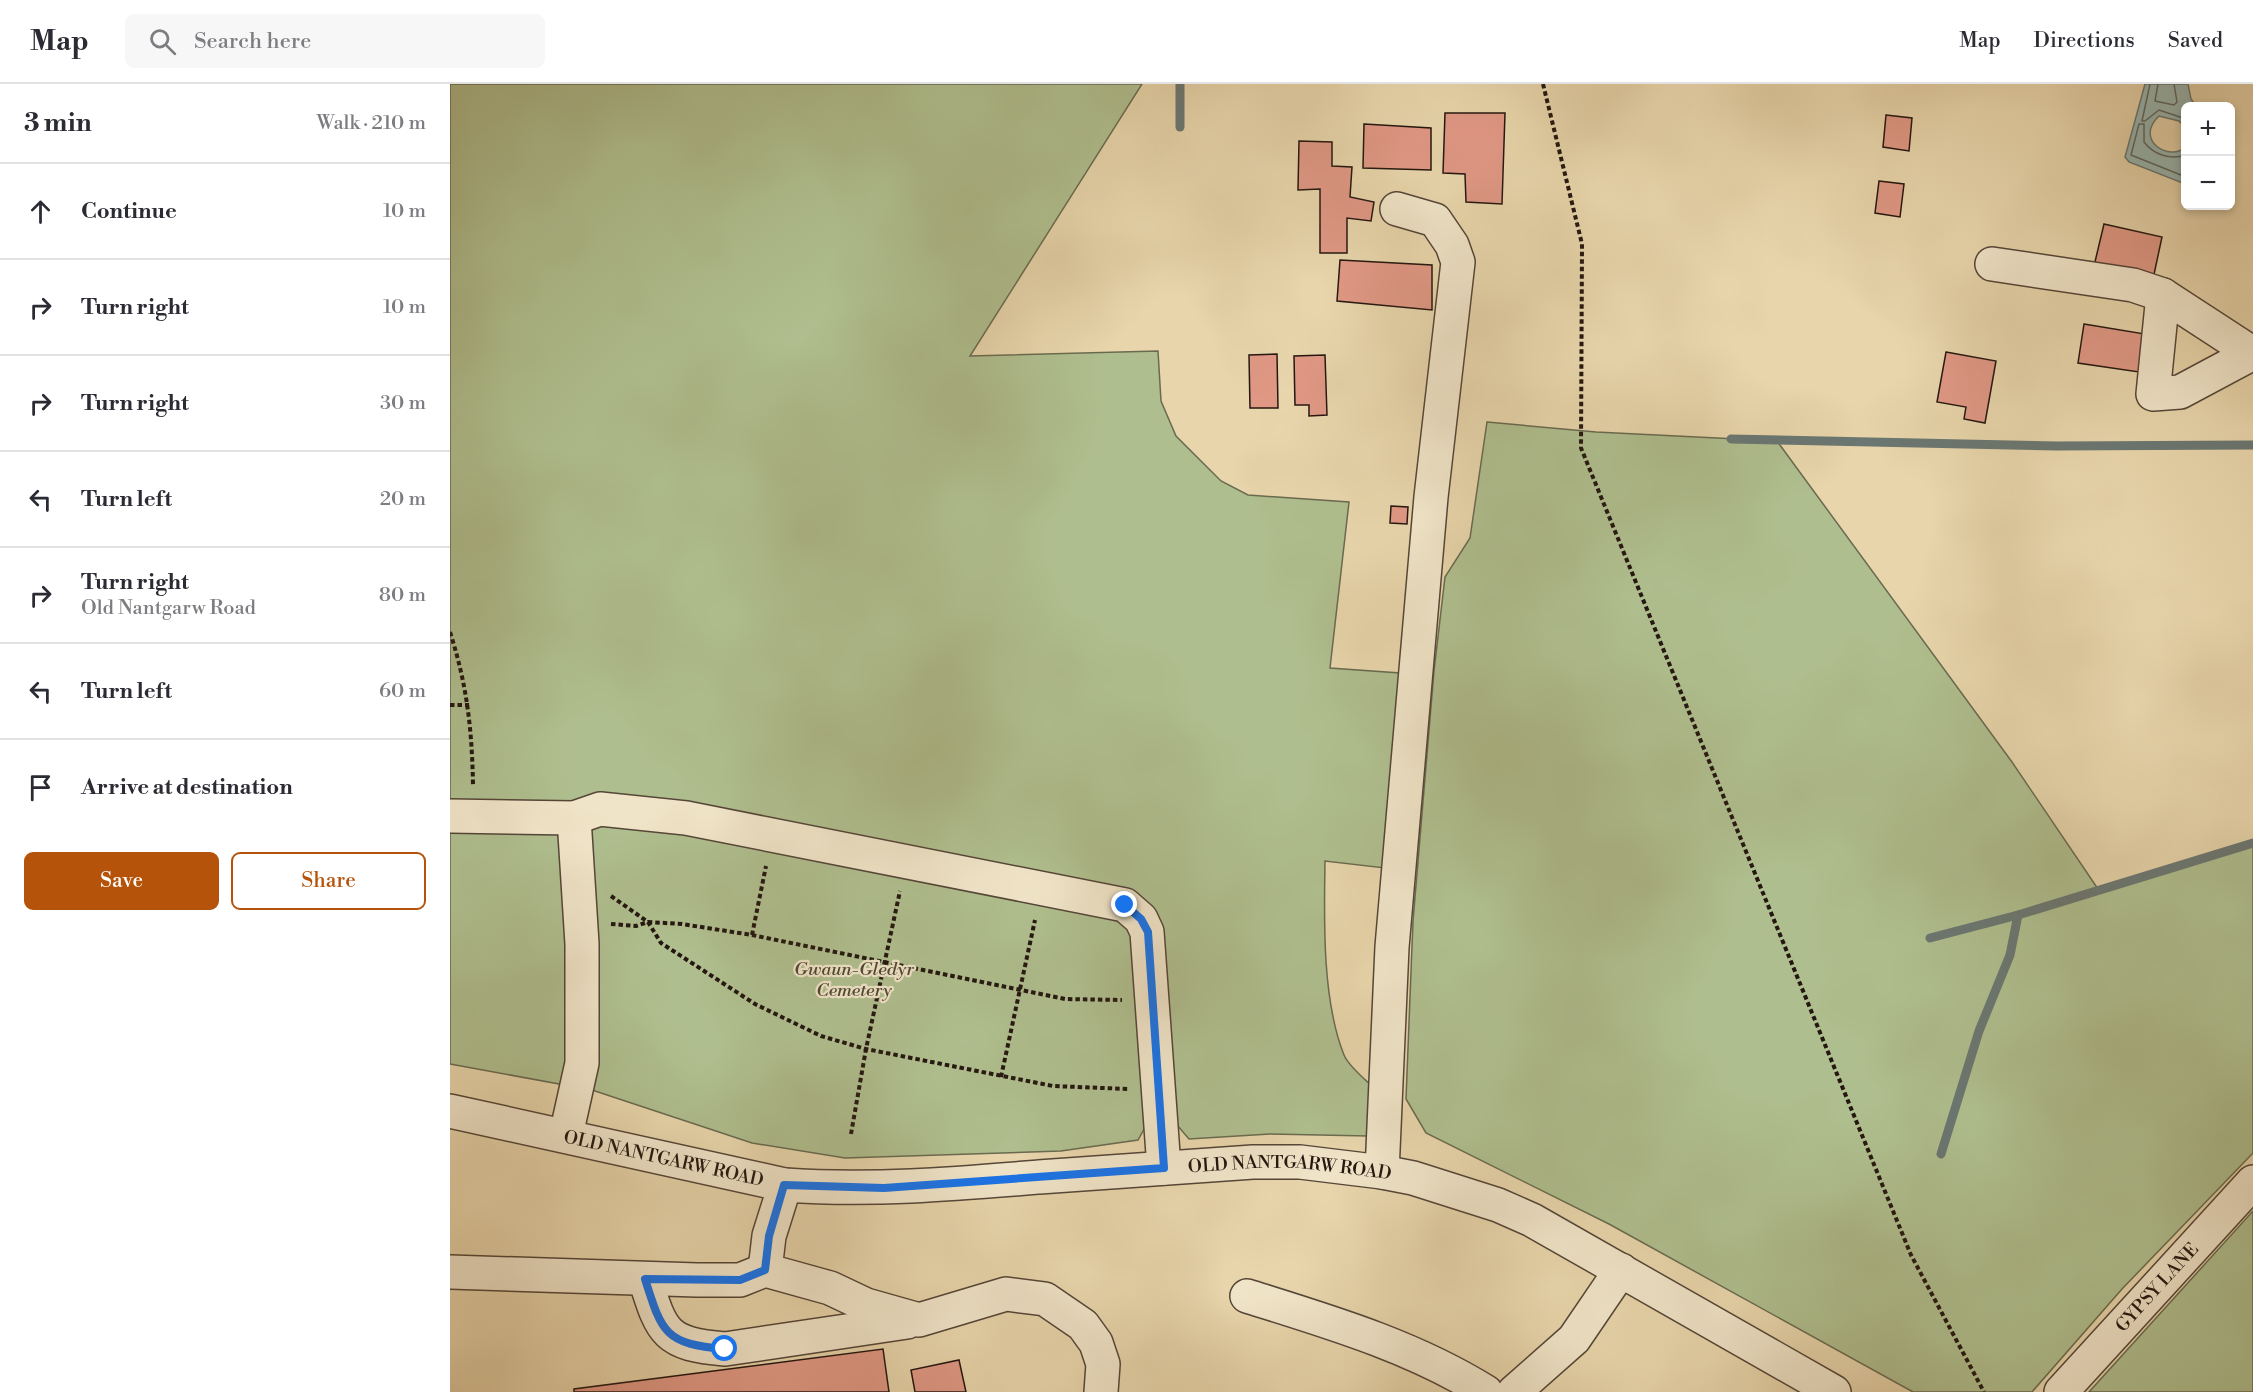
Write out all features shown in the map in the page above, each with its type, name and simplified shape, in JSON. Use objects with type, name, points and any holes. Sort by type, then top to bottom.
[{"type":"street","points":[[1382,1172],[1392,947],[1431,497],[1458,262],[1452,245],[1435,220],[1397,209]]},
{"type":"street","points":[[1992,264],[2133,285],[2163,295],[2252,353],[2180,392],[2153,394],[2163,295]]},
{"type":"street","points":[[450,816],[574,818],[600,809],[643,812],[1108,900],[1133,910],[1148,932],[1164,1168]]},
{"type":"street","points":[[566,1135],[582,1063],[581,921],[574,818]]},
{"type":"street","name":"OLD NANTGARW ROAD","points":[[450,1111],[784,1185],[884,1188],[1164,1168],[1300,1162],[1382,1172],[1424,1180],[1498,1205],[1532,1220],[1834,1392]]},
{"type":"street","name":"GYPSY LANE","points":[[2061,1392],[2253,1182]]},
{"type":"street","points":[[765,1270],[769,1236],[784,1185]]},
{"type":"street","points":[[450,1272],[740,1280],[765,1270],[830,1288],[866,1305],[919,1320]]},
{"type":"street","points":[[1514,1392],[1574,1339],[1621,1270]]},
{"type":"street","points":[[645,1279],[659,1323],[682,1341],[702,1347],[725,1349],[919,1320],[1006,1294],[1045,1299],[1083,1325],[1096,1343],[1103,1364],[1101,1392]]},
{"type":"street","points":[[1247,1296],[1394,1344],[1455,1373],[1486,1392]]},
{"type":"path","points":[[1543,84],[1582,244],[1581,448],[1911,1255],[1984,1392]]},
{"type":"path","points":[[450,632],[463,673],[469,705],[473,788]]},
{"type":"path","points":[[450,705],[469,705]]},
{"type":"path","points":[[752,935],[772,835]]},
{"type":"path","points":[[851,1134],[866,1049],[907,861]]},
{"type":"path","points":[[1001,1077],[1021,991],[1041,887]]},
{"type":"path","points":[[602,890],[648,922],[662,943],[755,1004],[822,1036],[866,1049],[1053,1086],[1160,1088]]},
{"type":"path","points":[[581,921],[636,926],[648,922],[682,924],[752,935],[1065,999],[1152,999]]},
{"type":"green space","name":"Gwaun-Gledyr Cemetery","points":[[450,84],[1142,84],[970,356],[1158,351],[1161,401],[1176,436],[1221,481],[1248,495],[1349,502],[1330,668],[1400,673],[1385,868],[1325,861],[1324,908],[1328,985],[1337,1033],[1346,1060],[1375,1089],[1368,1136],[1270,1134],[1189,1139],[1177,1125],[1147,1124],[1138,1140],[1061,1151],[845,1158],[752,1143],[592,1090],[450,1064]]},
{"type":"green space","points":[[1487,422],[1596,432],[1777,441],[2012,762],[2098,889],[2253,843],[2253,1153],[2122,1289],[2032,1392],[1913,1392],[1609,1224],[1426,1133],[1406,1099],[1413,921],[1434,671],[1445,577],[1470,538]]},
{"type":"green space","points":[[2253,1211],[2253,1392],[2089,1392]]},
{"type":"water","points":[[2145,84],[2188,84],[2193,102],[2181,102],[2181,123],[2159,116],[2152,125],[2150,134],[2157,147],[2171,152],[2181,150],[2181,182],[2129,162],[2125,157]]},
{"type":"building","points":[[1445,113],[1505,113],[1502,204],[1466,202],[1465,174],[1443,173]]},
{"type":"building","points":[[1886,115],[1912,118],[1909,151],[1883,147]]},
{"type":"building","points":[[1364,124],[1431,128],[1431,170],[1363,168]]},
{"type":"building","points":[[1299,141],[1332,142],[1332,166],[1352,167],[1350,197],[1374,202],[1371,221],[1347,218],[1347,253],[1320,253],[1320,189],[1298,190]]},
{"type":"building","points":[[1879,181],[1904,184],[1900,217],[1875,213]]},
{"type":"building","points":[[2104,224],[2162,237],[2153,279],[2094,266]]},
{"type":"building","points":[[1340,260],[1432,265],[1432,310],[1337,301]]},
{"type":"building","points":[[2084,324],[2145,334],[2139,372],[2078,363]]},
{"type":"building","points":[[1946,352],[1996,361],[1985,423],[1964,419],[1966,407],[1937,402]]},
{"type":"building","points":[[1277,354],[1278,408],[1250,408],[1249,355]]},
{"type":"building","points":[[1325,355],[1327,415],[1309,416],[1309,405],[1295,405],[1294,356]]},
{"type":"building","points":[[1391,506],[1408,507],[1407,524],[1390,523]]},
{"type":"building","points":[[883,1349],[889,1392],[574,1392],[574,1389]]},
{"type":"building","points":[[959,1360],[966,1392],[915,1392],[911,1370]]},
{"type":"waterway","points":[[1180,84],[1180,127]]},
{"type":"waterway","points":[[1731,439],[2056,446],[2253,445]]},
{"type":"waterway","points":[[1930,938],[2018,915],[2253,843]]},
{"type":"waterway","points":[[1941,1154],[1979,1031],[2010,955],[2018,915]]},
{"type":"route","points":[[725,1349],[702,1347],[682,1341],[669,1333],[659,1323],[645,1279],[740,1280],[765,1270],[769,1236],[784,1185],[821,1188],[884,1188],[1164,1168],[1148,932],[1141,919],[1125,905]]}]
